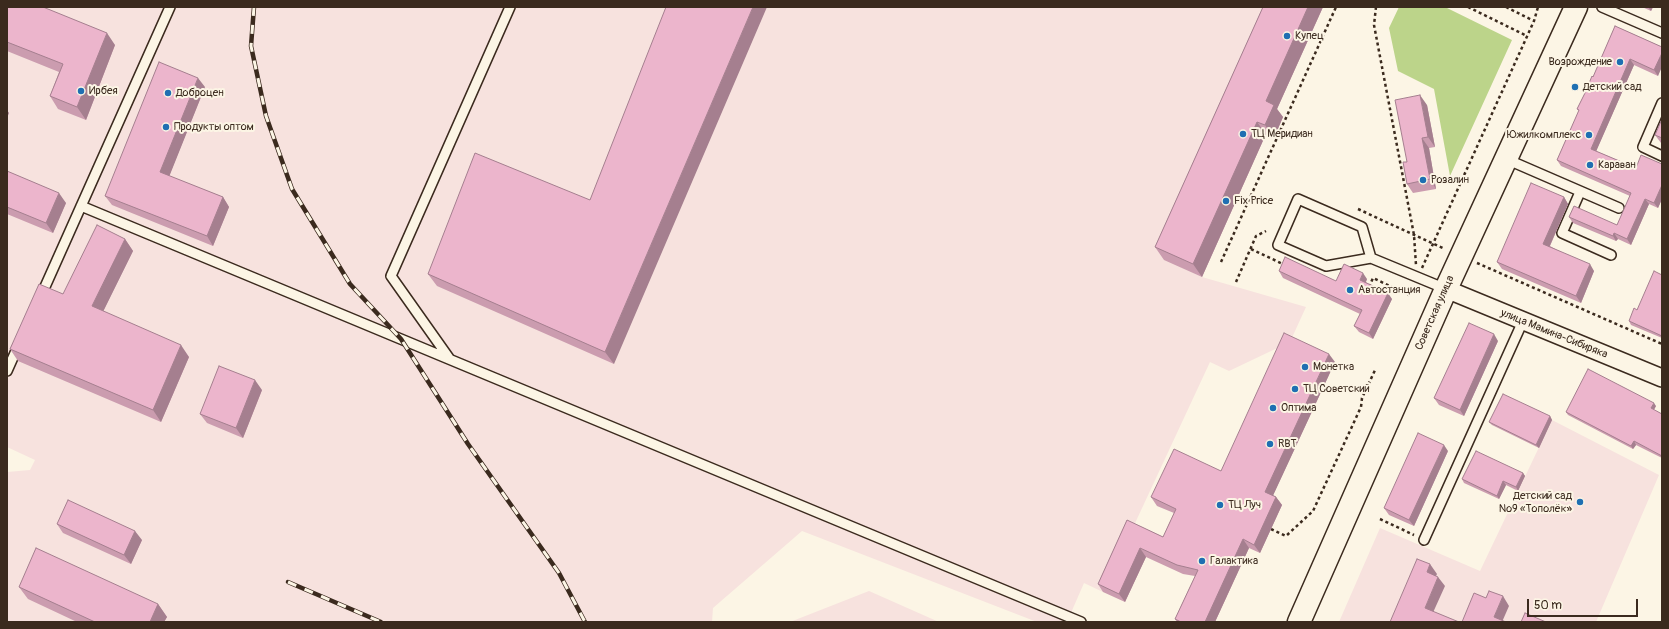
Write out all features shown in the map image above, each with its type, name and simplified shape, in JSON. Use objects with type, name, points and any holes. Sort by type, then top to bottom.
[{"type":"main road","name":"Советская улица","points":[[1299,622],[1446,289],[1576,7]]},
{"type":"street","name":"улица Мамина-Сибиряка","points":[[1446,289],[1662,378]]},
{"type":"lane","points":[[35,309],[170,7]]},
{"type":"lane","points":[[448,358],[391,276],[510,7]]},
{"type":"lane","points":[[1602,7],[1660,32],[1662,22]]},
{"type":"lane","points":[[1662,104],[1643,148],[1662,156]]},
{"type":"lane","points":[[1506,159],[1619,208]]},
{"type":"lane","points":[[1580,192],[1562,233],[1611,255]]},
{"type":"lane","points":[[1371,258],[1362,227],[1298,199],[1278,245],[1326,266],[1371,258],[1446,289]]},
{"type":"lane","points":[[81,206],[1081,622]]},
{"type":"lane","points":[[1424,540],[1523,321]]},
{"type":"lane","points":[[7,371],[22,336]]},
{"type":"path","points":[[1221,262],[1336,7]]},
{"type":"path","points":[[1376,7],[1374,25],[1414,235],[1418,277]]},
{"type":"path","points":[[1468,7],[1527,36]]},
{"type":"path","points":[[1506,7],[1534,21]]},
{"type":"path","points":[[1418,277],[1534,21],[1538,7]]},
{"type":"path","points":[[1358,209],[1662,344]]},
{"type":"path","points":[[1236,282],[1256,236],[1266,231]]},
{"type":"path","points":[[1251,248],[1288,266]]},
{"type":"path","points":[[1368,290],[1373,278],[1409,295]]},
{"type":"path","points":[[1271,529],[1286,536],[1313,511],[1361,407],[1362,398],[1376,368]]},
{"type":"path","points":[[1380,519],[1424,540]]},
{"type":"shaded area","points":[[7,7],[1277,7],[1164,259],[1202,277],[1306,307],[1290,342],[1229,371],[1210,362],[1103,592],[1084,583],[1067,622],[1037,622],[802,531],[713,608],[712,622],[7,622],[7,472],[30,470],[35,460],[7,447]]},
{"type":"shaded area","name":"Детский сад №9 «Тополёк»","points":[[1552,420],[1659,475],[1596,622],[1339,622],[1380,528],[1480,571]]},
{"type":"shaded area","points":[[869,591],[939,622],[790,622]]},
{"type":"green space","points":[[1399,7],[1445,7],[1512,40],[1450,176],[1434,89],[1398,71],[1389,28]]},
{"type":"building","points":[[7,7],[43,7],[107,33],[77,107],[50,96],[63,64],[7,42]]},
{"type":"building","points":[[666,7],[753,7],[605,352],[428,274],[475,153],[590,200]]},
{"type":"building","points":[[1263,7],[1308,7],[1266,101],[1274,105],[1265,125],[1257,122],[1193,264],[1155,247]]},
{"type":"building","points":[[1615,26],[1662,47],[1662,53],[1654,70],[1630,59],[1591,149],[1636,168],[1641,155],[1662,164],[1662,185],[1654,203],[1645,199],[1627,239],[1614,233],[1613,236],[1569,217],[1574,206],[1617,225],[1631,193],[1557,160],[1579,110],[1577,109],[1592,76],[1593,77]]},
{"type":"building","points":[[159,62],[198,78],[160,172],[223,197],[207,236],[105,196]]},
{"type":"building","points":[[1420,95],[1428,137],[1422,138],[1430,179],[1407,184],[1403,162],[1407,162],[1395,100]]},
{"type":"building","points":[[1662,119],[1662,138],[1655,135]]},
{"type":"building","points":[[7,171],[59,193],[46,223],[7,207]]},
{"type":"building","points":[[1531,183],[1564,197],[1543,244],[1590,264],[1576,296],[1497,262]]},
{"type":"building","points":[[97,225],[125,239],[92,306],[181,345],[153,410],[10,349],[39,284],[63,294]]},
{"type":"building","points":[[1285,257],[1336,281],[1344,264],[1363,273],[1360,280],[1388,293],[1369,333],[1354,326],[1362,310],[1279,271]]},
{"type":"building","points":[[1654,271],[1662,275],[1662,336],[1629,321],[1634,308],[1637,310]]},
{"type":"building","points":[[1469,323],[1494,334],[1460,410],[1434,398]]},
{"type":"building","points":[[1284,333],[1329,354],[1265,492],[1276,497],[1254,545],[1243,539],[1205,622],[1181,622],[1175,619],[1198,570],[1177,565],[1140,548],[1119,594],[1098,584],[1127,520],[1163,537],[1176,509],[1151,497],[1174,449],[1221,471]]},
{"type":"building","points":[[219,366],[255,380],[236,428],[200,414]]},
{"type":"building","points":[[1588,369],[1654,403],[1651,408],[1662,414],[1662,456],[1634,441],[1631,446],[1566,412]]},
{"type":"building","points":[[1503,394],[1550,416],[1536,445],[1489,422]]},
{"type":"building","points":[[1418,433],[1444,445],[1409,520],[1384,508]]},
{"type":"building","points":[[1476,451],[1523,473],[1516,487],[1503,481],[1497,496],[1462,479]]},
{"type":"building","points":[[68,500],[135,531],[124,555],[57,524]]},
{"type":"building","points":[[36,548],[158,604],[150,622],[95,622],[19,587]]},
{"type":"building","points":[[1417,559],[1430,564],[1427,572],[1438,577],[1425,608],[1459,622],[1390,622]]},
{"type":"building","points":[[1489,591],[1503,596],[1494,617],[1506,622],[1462,622],[1474,593],[1486,598]]},
{"type":"building","points":[[1525,613],[1546,622],[1521,622]]},
{"type":"railway","points":[[254,7],[251,46],[266,116],[292,189],[350,284],[401,339],[468,444],[559,573],[585,622]]},
{"type":"railway","points":[[288,582],[381,622]]},
{"type":"place","name":"Купец","points":[[1287,36]]},
{"type":"place","name":"Возрождение","points":[[1620,62]]},
{"type":"place","name":"Детский сад","points":[[1575,87]]},
{"type":"place","name":"Ирбея","points":[[81,91]]},
{"type":"place","name":"Доброцен","points":[[168,93]]},
{"type":"place","name":"Продукты оптом","points":[[166,127]]},
{"type":"place","name":"ТЦ Меридиан","points":[[1243,134]]},
{"type":"place","name":"Южилкомплекс","points":[[1589,135]]},
{"type":"place","name":"Караван","points":[[1590,165]]},
{"type":"place","name":"Розалин","points":[[1423,180]]},
{"type":"place","name":"Fix Price","points":[[1226,201]]},
{"type":"place","name":"Автостанция","points":[[1350,290]]},
{"type":"place","name":"Монетка","points":[[1305,367]]},
{"type":"place","name":"ТЦ Советский","points":[[1295,389]]},
{"type":"place","name":"Оптима","points":[[1273,408]]},
{"type":"place","name":"RBT","points":[[1270,444]]},
{"type":"place","name":"Детский сад №9 «Тополёк»","points":[[1580,502]]},
{"type":"place","name":"ТЦ Луч","points":[[1220,505]]},
{"type":"place","name":"Галактика","points":[[1202,561]]}]
